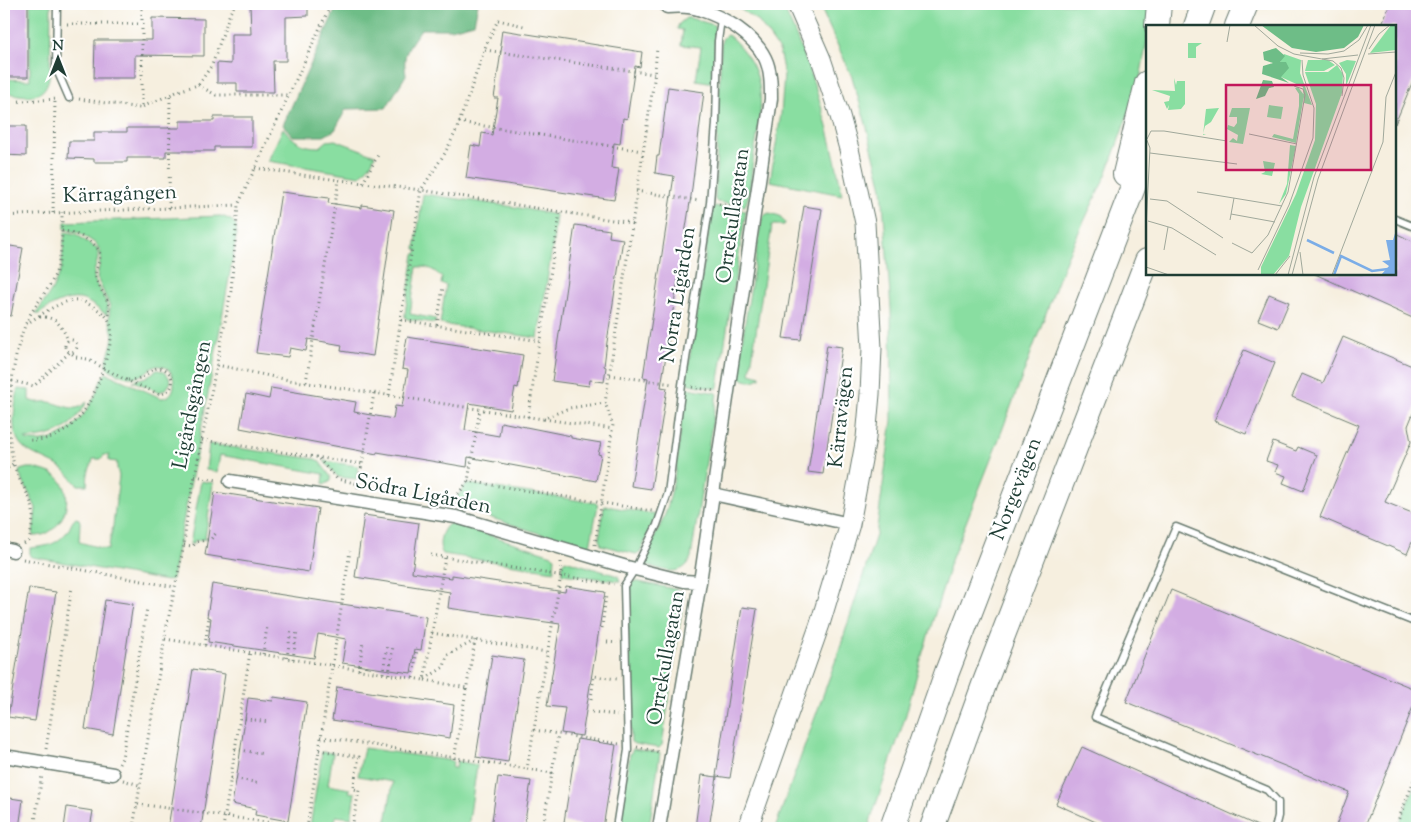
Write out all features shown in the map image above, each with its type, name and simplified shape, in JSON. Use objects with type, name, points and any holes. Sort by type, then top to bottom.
[{"type":"highway","points":[[1157,25],[1159,4]]},
{"type":"highway","points":[[1196,25],[1204,4]]},
{"type":"highway","points":[[1237,25],[1246,4]]},
{"type":"highway","points":[[1083,318],[1119,199],[1146,87]]},
{"type":"highway","name":"Norgevägen","points":[[892,828],[947,672],[1146,154]]},
{"type":"highway","name":"Norgevägen","points":[[932,828],[985,682],[1146,264]]},
{"type":"street","name":"Kärravägen","points":[[748,828],[820,624],[850,524],[866,438],[870,394],[872,348],[865,223],[840,116],[821,59],[797,4]]},
{"type":"street","name":"Orrekullagatan","points":[[659,828],[700,582],[772,99],[771,78],[765,58],[752,40],[736,27],[700,9],[667,6]]},
{"type":"street","name":"Södra Ligården","points":[[230,481],[456,517],[635,569],[684,581],[700,582]]},
{"type":"street","points":[[713,494],[850,524]]},
{"type":"street","points":[[4,756],[113,774]]},
{"type":"lane","points":[[57,4],[56,68],[69,98]]},
{"type":"lane","name":"Norra Ligården","points":[[635,569],[656,525],[668,493],[682,385],[710,203],[716,123],[718,41],[721,19]]},
{"type":"lane","points":[[1396,219],[1417,228]]},
{"type":"lane","points":[[1275,828],[1278,816],[1278,802],[1267,790],[1095,717],[1176,527],[1417,623]]},
{"type":"lane","points":[[616,828],[628,746],[624,586],[635,569]]},
{"type":"path","points":[[142,4],[142,107]]},
{"type":"path","points":[[8,126],[5,102],[69,98],[140,108],[198,85],[212,65],[230,13],[236,4]]},
{"type":"path","name":"Ligårdsgången","points":[[133,828],[165,639],[184,545],[187,516],[231,291],[238,205],[331,4]]},
{"type":"path","points":[[389,395],[421,190],[445,153],[459,122],[498,20],[524,26]]},
{"type":"path","points":[[56,24],[141,24]]},
{"type":"path","points":[[595,545],[613,429],[606,403],[654,74],[656,48]]},
{"type":"path","points":[[485,50],[654,74]]},
{"type":"path","points":[[198,85],[216,95],[289,95]]},
{"type":"path","points":[[169,208],[170,95]]},
{"type":"path","points":[[53,212],[55,99]]},
{"type":"path","points":[[459,122],[642,151]]},
{"type":"path","points":[[363,183],[378,155]]},
{"type":"path","points":[[255,168],[421,190],[632,223]]},
{"type":"path","points":[[306,382],[339,180]]},
{"type":"path","points":[[636,191],[755,210]]},
{"type":"path","name":"Kärragången","points":[[4,216],[53,212],[238,205]]},
{"type":"path","points":[[8,550],[29,541],[33,513],[17,475],[10,439],[9,412],[12,381],[18,346],[26,325],[31,314],[46,293],[58,266],[62,212]]},
{"type":"path","points":[[528,416],[560,212]]},
{"type":"path","points":[[28,440],[44,439],[61,433],[69,428],[86,408],[99,382],[111,339],[112,330],[108,320],[108,305],[95,276],[100,259],[99,251],[96,246],[79,235],[62,231]]},
{"type":"path","points":[[437,325],[443,287]]},
{"type":"path","points":[[26,325],[47,311],[74,300],[80,300],[98,310],[108,320]]},
{"type":"path","points":[[36,318],[46,317],[55,320],[61,326],[68,341]]},
{"type":"path","points":[[401,320],[540,341]]},
{"type":"path","points":[[12,381],[34,386],[70,352],[75,351],[77,344],[73,340],[68,341]]},
{"type":"path","points":[[68,341],[65,347],[76,357],[87,359],[127,380],[159,394],[165,394],[170,390],[172,381],[171,376],[165,370],[159,368],[142,376],[127,380]]},
{"type":"path","points":[[217,364],[306,382],[613,429]]},
{"type":"path","points":[[610,375],[728,393]]},
{"type":"path","points":[[356,501],[374,393]]},
{"type":"path","points":[[543,419],[569,408],[606,403]]},
{"type":"path","points":[[443,515],[468,481],[480,410]]},
{"type":"path","points":[[202,440],[362,464]]},
{"type":"path","points":[[319,458],[337,479],[359,484]]},
{"type":"path","points":[[4,471],[14,463]]},
{"type":"path","points":[[195,476],[230,481]]},
{"type":"path","points":[[468,481],[660,512]]},
{"type":"path","points":[[184,545],[193,546],[196,542],[211,539],[217,532]]},
{"type":"path","points":[[8,550],[25,560],[175,587]]},
{"type":"path","points":[[138,804],[307,828],[350,551]]},
{"type":"path","points":[[527,769],[561,575],[562,554]]},
{"type":"path","points":[[431,555],[624,586]]},
{"type":"path","points":[[424,680],[445,557]]},
{"type":"path","points":[[34,828],[72,587]]},
{"type":"path","points":[[602,628],[606,595]]},
{"type":"path","points":[[113,774],[122,758],[147,608]]},
{"type":"path","points":[[205,645],[210,618]]},
{"type":"path","points":[[263,654],[267,627]]},
{"type":"path","points":[[287,658],[290,630]]},
{"type":"path","points":[[293,659],[297,631]]},
{"type":"path","points":[[432,633],[546,652]]},
{"type":"path","points":[[165,639],[467,688]]},
{"type":"path","points":[[424,680],[444,668],[447,655],[475,640]]},
{"type":"path","points":[[454,759],[475,640]]},
{"type":"path","points":[[359,670],[363,642]]},
{"type":"path","points":[[383,673],[387,645]]},
{"type":"path","points":[[388,674],[393,646]]},
{"type":"path","points":[[413,678],[417,650]]},
{"type":"path","points":[[223,828],[250,652]]},
{"type":"path","points":[[591,699],[594,676],[626,680]]},
{"type":"path","points":[[592,712],[627,716]]},
{"type":"path","points":[[240,718],[269,722]]},
{"type":"path","points":[[533,730],[648,749],[670,756]]},
{"type":"path","points":[[543,828],[558,734]]},
{"type":"path","points":[[321,738],[552,773]]},
{"type":"path","points":[[235,749],[264,754]]},
{"type":"path","points":[[319,750],[359,756],[353,789],[359,790],[352,828]]},
{"type":"path","points":[[1395,828],[1417,773]]},
{"type":"path","points":[[231,778],[260,783]]},
{"type":"green space","points":[[30,4],[51,4],[50,72],[45,88],[40,93],[27,96],[4,92],[4,79],[30,80]]},
{"type":"green space","points":[[338,4],[478,4],[474,23],[451,29],[421,29],[407,50],[405,61],[406,75],[386,108],[346,109],[335,130],[324,136],[293,136],[283,125]]},
{"type":"green space","points":[[725,4],[782,4],[802,50],[826,121],[842,195],[770,181],[781,114],[784,75],[779,50],[759,22],[740,9]]},
{"type":"green space","points":[[819,4],[1153,4],[1146,25],[1146,46],[1139,84],[1106,175],[1067,257],[948,568],[905,718],[868,828],[775,828],[839,651],[876,535],[892,420],[891,309],[882,188],[852,77]]},
{"type":"green space","points":[[686,18],[714,25],[714,83],[696,80],[701,47],[681,45],[683,30],[677,29],[679,24]]},
{"type":"green space","points":[[728,35],[740,47],[752,64],[760,90],[760,118],[750,189],[745,206],[717,202],[715,200],[721,44],[723,38]]},
{"type":"green space","points":[[283,128],[291,137],[303,145],[320,147],[327,141],[335,140],[375,155],[371,164],[360,176],[268,161]]},
{"type":"green space","points":[[423,194],[515,207],[556,215],[538,338],[440,324],[446,285],[441,284],[442,278],[437,273],[425,267],[417,267],[410,314],[436,319],[435,323],[407,319],[405,317],[414,254],[418,250],[415,249]]},
{"type":"green space","points":[[715,206],[746,211],[717,389],[689,384],[686,381],[712,209]]},
{"type":"green space","points":[[769,213],[780,216],[785,223],[784,225],[772,225],[750,373],[760,376],[760,378],[754,381],[747,381],[737,373],[761,223],[763,216]]},
{"type":"green space","points":[[221,216],[235,224],[237,230],[236,239],[172,579],[167,581],[30,556],[30,548],[55,543],[67,532],[76,518],[80,522],[79,542],[108,550],[119,476],[117,462],[109,461],[109,455],[104,455],[101,459],[93,459],[88,472],[87,485],[78,485],[62,468],[27,450],[17,438],[15,430],[14,413],[18,389],[29,390],[29,400],[34,402],[49,402],[78,408],[87,402],[75,420],[62,430],[46,436],[25,439],[38,441],[58,437],[75,425],[94,398],[106,373],[161,398],[167,397],[174,388],[173,377],[170,371],[160,366],[156,366],[136,377],[126,377],[107,368],[106,363],[113,335],[109,318],[110,306],[97,278],[101,256],[100,250],[96,244],[80,233],[65,229],[65,222]]},
{"type":"green space","points":[[65,232],[76,234],[97,249],[98,256],[94,277],[107,304],[107,315],[80,299],[69,299],[36,314],[52,290],[61,270]]},
{"type":"green space","points":[[157,370],[166,374],[171,382],[167,388],[160,392],[133,381],[146,377]]},
{"type":"green space","points":[[685,389],[717,393],[691,557],[688,564],[683,568],[670,571],[657,568],[643,561],[664,518],[670,497],[678,451]]},
{"type":"green space","points":[[209,444],[315,459],[319,461],[331,477],[331,481],[324,485],[324,474],[220,455],[217,472],[206,470]]},
{"type":"green space","points":[[324,461],[358,466],[356,479],[338,477]]},
{"type":"green space","points":[[34,468],[56,476],[63,484],[66,493],[66,503],[64,514],[52,530],[43,535],[33,536],[36,508],[19,473],[20,470]]},
{"type":"green space","points":[[201,481],[213,483],[205,539],[194,541],[194,544],[190,544]]},
{"type":"green space","points":[[471,484],[596,503],[598,505],[590,546],[587,548],[582,547],[454,506],[458,495],[466,485]]},
{"type":"green space","points":[[604,507],[657,516],[640,553],[636,554],[601,545],[599,539]]},
{"type":"green space","points":[[449,524],[455,524],[552,555],[555,557],[554,571],[443,554],[440,547],[441,538]]},
{"type":"green space","points":[[565,560],[618,576],[620,581],[562,574]]},
{"type":"green space","points":[[634,581],[675,589],[683,593],[684,596],[662,745],[659,748],[631,742],[627,590],[629,584]]},
{"type":"green space","points":[[364,748],[453,761],[452,768],[456,768],[457,761],[477,765],[468,828],[385,828],[393,782],[358,776]]},
{"type":"green space","points":[[633,749],[660,753],[649,828],[618,828],[630,754]]},
{"type":"green space","points":[[322,752],[333,753],[328,785],[350,789],[349,792],[355,793],[351,818],[336,816],[334,828],[310,827]]},
{"type":"green space","points":[[1417,780],[1417,826],[1416,828],[1397,828]]},
{"type":"building","points":[[4,4],[28,4],[28,77],[4,77]]},
{"type":"building","points":[[250,4],[308,4],[308,16],[286,17],[286,61],[273,61],[274,92],[237,92],[237,83],[217,83],[217,63],[231,64],[231,34],[251,34]]},
{"type":"building","points":[[1390,4],[1417,4],[1417,71],[1396,122],[1396,25],[1381,25]]},
{"type":"building","points":[[152,18],[204,19],[204,56],[135,55],[135,78],[94,78],[95,40],[152,40]]},
{"type":"building","points":[[502,30],[642,52],[640,67],[635,66],[627,119],[623,118],[620,144],[614,143],[611,168],[619,169],[614,200],[466,178],[471,145],[480,147],[482,133],[492,135],[498,98],[494,98],[502,45],[500,45]]},
{"type":"building","points":[[668,87],[704,92],[691,196],[661,387],[667,388],[651,489],[631,486],[648,378],[643,377],[674,176],[655,173]]},
{"type":"building","points":[[214,117],[252,117],[252,147],[214,147],[214,151],[166,151],[166,158],[127,158],[127,162],[94,162],[94,159],[68,158],[69,141],[94,141],[94,132],[127,132],[127,128],[180,128],[180,121],[214,121]]},
{"type":"building","points":[[4,126],[26,126],[26,156],[4,155]]},
{"type":"building","points":[[281,192],[329,198],[328,203],[362,208],[362,205],[394,210],[373,356],[341,351],[342,345],[308,339],[306,351],[290,348],[288,357],[256,353]]},
{"type":"building","points":[[804,206],[822,209],[801,340],[783,338]]},
{"type":"building","points":[[575,225],[610,230],[609,237],[623,239],[607,342],[604,382],[590,380],[589,386],[552,381]]},
{"type":"building","points":[[1396,233],[1417,243],[1417,320],[1317,275],[1396,275]]},
{"type":"building","points":[[4,245],[23,248],[11,316],[4,315]]},
{"type":"building","points":[[1269,294],[1289,302],[1278,328],[1258,320]]},
{"type":"building","points":[[407,337],[523,355],[518,388],[515,387],[511,410],[469,403],[465,430],[499,436],[501,422],[601,443],[598,454],[601,455],[596,481],[468,457],[467,467],[377,452],[377,454],[240,428],[246,394],[269,399],[271,388],[356,402],[354,412],[393,419],[395,406],[402,407],[408,370],[402,369]]},
{"type":"building","points":[[1343,337],[1417,368],[1417,404],[1408,426],[1411,442],[1385,502],[1417,515],[1417,530],[1407,554],[1320,517],[1359,425],[1292,397],[1302,374],[1323,383]]},
{"type":"building","points":[[827,345],[842,347],[823,474],[808,472]]},
{"type":"building","points":[[1244,350],[1275,363],[1246,434],[1214,421]]},
{"type":"building","points":[[1273,442],[1296,451],[1298,447],[1317,455],[1303,491],[1283,483],[1286,476],[1275,472],[1278,465],[1266,461]]},
{"type":"building","points":[[215,492],[318,508],[309,572],[205,555]]},
{"type":"building","points":[[364,515],[419,523],[412,572],[452,578],[452,575],[565,592],[566,586],[605,592],[582,736],[561,733],[565,708],[547,706],[560,624],[448,608],[450,592],[355,577]]},
{"type":"building","points":[[212,584],[426,617],[421,650],[415,649],[411,673],[342,663],[346,639],[318,634],[314,658],[208,642],[211,618],[207,617]]},
{"type":"building","points":[[29,588],[56,592],[35,721],[8,717]]},
{"type":"building","points":[[1171,590],[1417,690],[1417,697],[1364,828],[1335,828],[1349,792],[1126,702]]},
{"type":"building","points":[[105,600],[133,604],[113,734],[85,729]]},
{"type":"building","points":[[742,607],[757,609],[730,778],[716,776]]},
{"type":"building","points":[[492,655],[524,660],[508,762],[476,757]]},
{"type":"building","points":[[193,669],[225,674],[201,828],[168,828]]},
{"type":"building","points":[[337,687],[454,705],[450,738],[332,720]]},
{"type":"building","points":[[274,697],[307,702],[288,821],[255,815],[256,809],[232,804],[248,698],[273,701]]},
{"type":"building","points":[[577,739],[616,745],[603,828],[580,828],[580,825],[564,822]]},
{"type":"building","points":[[1082,747],[1262,828],[1109,828],[1056,804]]},
{"type":"building","points":[[702,775],[717,777],[709,828],[695,828]]},
{"type":"building","points":[[498,777],[531,781],[524,828],[491,828]]},
{"type":"building","points":[[4,797],[23,800],[19,828],[4,828]]},
{"type":"building","points":[[67,807],[93,811],[90,828],[64,828]]}]
